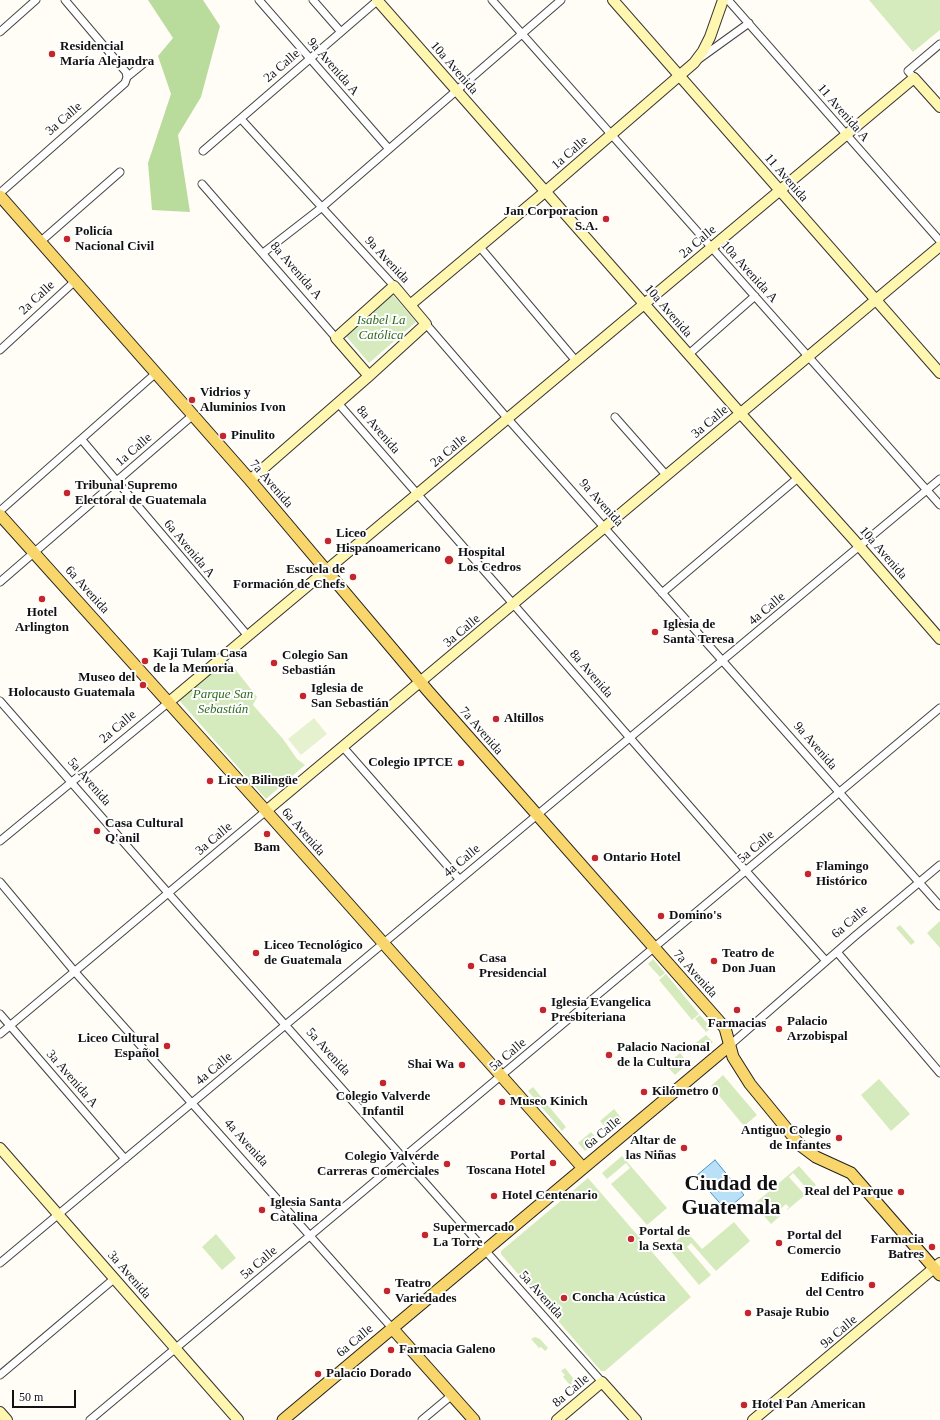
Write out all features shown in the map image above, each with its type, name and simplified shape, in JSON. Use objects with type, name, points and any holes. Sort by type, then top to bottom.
[{"type":"main road","name":"10a Avenida","points":[[377,0],[741,414],[860,546],[940,639]]},
{"type":"main road","name":"11 Avenida","points":[[613,0],[940,373]]},
{"type":"main road","points":[[694,63],[703,51],[710,37],[723,0]]},
{"type":"main road","name":"1a Calle","points":[[410,305],[546,191],[694,63]]},
{"type":"main road","points":[[911,75],[940,107]]},
{"type":"main road","name":"2a Calle","points":[[169,702],[846,135],[911,75]]},
{"type":"main road","name":"7a Avenida","points":[[0,196],[250,480],[420,682],[653,949],[725,1028],[733,1057],[750,1084],[800,1145],[816,1157],[851,1173],[938,1268]]},
{"type":"main road","name":"3a Calle","points":[[266,811],[940,246]]},
{"type":"main road","points":[[336,338],[394,286]]},
{"type":"main road","name":"9a Avenida","points":[[394,286],[426,324]]},
{"type":"main road","points":[[250,480],[426,324]]},
{"type":"main road","name":"8a Avenida A","points":[[336,338],[369,376]]},
{"type":"main road","name":"6a Avenida","points":[[0,515],[169,702],[583,1168]]},
{"type":"main road","name":"6a Calle","points":[[283,1420],[730,1045]]},
{"type":"main road","name":"3a Avenida","points":[[0,1148],[238,1420]]},
{"type":"main road","name":"9a Calle","points":[[754,1420],[938,1268]]},
{"type":"main road","name":"4a Avenida","points":[[392,1328],[474,1420]]},
{"type":"main road","name":"8a Calle","points":[[557,1420],[602,1382]]},
{"type":"main road","name":"5a Avenida","points":[[602,1382],[636,1420]]},
{"type":"main road","points":[[0,1412],[7,1420]]},
{"type":"street","points":[[0,32],[36,0]]},
{"type":"street","points":[[65,0],[126,72],[128,77]]},
{"type":"street","name":"9a Avenida A","points":[[259,0],[390,149]]},
{"type":"street","points":[[313,0],[341,32]]},
{"type":"street","name":"2a Calle","points":[[203,151],[377,0]]},
{"type":"street","name":"10a Avenida A","points":[[492,0],[940,505]]},
{"type":"street","points":[[263,253],[322,208],[561,0]]},
{"type":"street","name":"11 Avenida A","points":[[728,0],[940,242]]},
{"type":"street","name":"1a Calle","points":[[694,63],[749,23]]},
{"type":"street","name":"2a Calle","points":[[911,75],[940,44]]},
{"type":"street","name":"3a Calle","points":[[0,193],[125,83],[128,77],[143,64]]},
{"type":"street","name":"9a Avenida","points":[[241,119],[394,286]]},
{"type":"street","points":[[40,242],[120,172]]},
{"type":"street","name":"8a Avenida A","points":[[202,184],[336,338]]},
{"type":"street","points":[[479,246],[576,361]]},
{"type":"street","name":"2a Calle","points":[[0,350],[75,281]]},
{"type":"street","points":[[689,354],[755,296]]},
{"type":"street","name":"9a Avenida","points":[[426,324],[508,419],[940,906]]},
{"type":"street","points":[[0,511],[156,373]]},
{"type":"street","name":"8a Avenida","points":[[338,403],[746,872],[826,961]]},
{"type":"street","name":"1a Calle","points":[[0,582],[193,415]]},
{"type":"street","points":[[615,416],[667,476]]},
{"type":"street","name":"6a Avenida A","points":[[82,440],[248,636]]},
{"type":"street","points":[[662,592],[799,477]]},
{"type":"street","name":"4a Calle","points":[[0,1262],[536,815],[723,662],[940,478]]},
{"type":"street","name":"5a Avenida","points":[[0,701],[169,894],[404,1157],[484,1251],[602,1382]]},
{"type":"street","name":"2a Calle","points":[[0,841],[169,702]]},
{"type":"street","name":"5a Calle","points":[[90,1420],[940,708]]},
{"type":"street","points":[[343,747],[459,879]]},
{"type":"street","name":"3a Calle","points":[[0,1034],[169,894],[266,811]]},
{"type":"street","name":"6a Calle","points":[[730,1045],[940,864]]},
{"type":"street","name":"4a Avenida","points":[[0,882],[75,972],[392,1328]]},
{"type":"street","points":[[837,952],[940,1073]]},
{"type":"street","name":"3a Avenida A","points":[[0,1014],[125,1159]]},
{"type":"street","points":[[0,1375],[115,1278]]},
{"type":"street","points":[[422,1420],[452,1395]]},
{"type":"green space","points":[[148,0],[203,0],[220,26],[201,97],[178,135],[190,212],[152,210],[148,163],[171,94],[158,56],[173,38]]},
{"type":"green space","points":[[869,0],[940,0],[940,30],[913,52]]},
{"type":"green space","name":"Isabel La Católica","points":[[392,294],[416,322],[369,363],[345,335]]},
{"type":"green space","name":"Parque San Sebastián","points":[[228,660],[257,697],[253,705],[283,739],[297,759],[305,765],[266,799],[179,700]]},
{"type":"green space","points":[[314,718],[327,734],[301,755],[288,739]]},
{"type":"green space","points":[[940,921],[940,948],[927,933]]},
{"type":"green space","points":[[900,925],[915,942],[911,945],[896,928]]},
{"type":"green space","points":[[653,959],[665,973],[660,977],[648,964]]},
{"type":"green space","points":[[666,974],[699,1014],[692,1020],[659,980]]},
{"type":"green space","points":[[700,1015],[711,1028],[706,1032],[695,1019]]},
{"type":"green space","points":[[706,1035],[713,1042],[700,1053],[693,1045]]},
{"type":"green space","points":[[680,1053],[688,1063],[675,1075],[666,1065]]},
{"type":"green space","points":[[723,1075],[757,1115],[744,1126],[711,1086]]},
{"type":"green space","points":[[879,1079],[910,1114],[891,1131],[861,1095]]},
{"type":"green space","points":[[533,1087],[566,1127],[562,1131],[528,1091]]},
{"type":"green space","points":[[614,1109],[622,1119],[609,1131],[600,1121]]},
{"type":"green space","points":[[591,1132],[598,1140],[585,1151],[578,1143]]},
{"type":"green space","points":[[622,1156],[667,1208],[647,1225],[611,1184],[630,1168],[626,1163],[607,1179],[602,1173]]},
{"type":"green space","points":[[799,1166],[816,1185],[809,1191],[793,1173],[789,1177],[805,1195],[786,1211],[789,1207],[786,1204],[775,1214],[777,1217],[781,1215],[771,1224],[754,1204]]},
{"type":"green space","points":[[588,1178],[691,1297],[605,1371],[601,1371],[501,1254],[501,1251]]},
{"type":"green space","points":[[734,1222],[750,1241],[716,1271],[691,1243],[687,1247],[711,1275],[699,1285],[668,1248],[687,1232],[702,1249]]},
{"type":"green space","points":[[216,1234],[236,1258],[222,1270],[202,1247]]},
{"type":"green space","points":[[535,1337],[540,1339],[548,1348],[545,1351],[541,1347],[539,1348],[531,1339]]},
{"type":"green space","points":[[565,1368],[573,1378],[571,1386],[563,1377],[565,1375],[561,1371]]},
{"type":"water","points":[[715,1160],[744,1195],[726,1210],[696,1176]]},
{"type":"place","name":"Residencial María Alejandra","points":[[52,54]]},
{"type":"place","name":"Jan Corporacion S.A.","points":[[606,219]]},
{"type":"place","name":"Policía Nacional Civil","points":[[67,239]]},
{"type":"place","name":"Vidrios y Aluminios Ivon","points":[[192,400]]},
{"type":"place","name":"Pinulito","points":[[223,436]]},
{"type":"place","name":"Tribunal Supremo Electoral de Guatemala","points":[[67,493]]},
{"type":"place","name":"Liceo Hispanoamericano","points":[[328,541]]},
{"type":"place","name":"Hospital Los Cedros","points":[[449,560]]},
{"type":"place","name":"Escuela de Formación de Chefs","points":[[353,577]]},
{"type":"place","name":"Hotel Arlington","points":[[42,599]]},
{"type":"place","name":"Iglesia de Santa Teresa","points":[[655,632]]},
{"type":"place","name":"Kaji Tulam Casa de la Memoria","points":[[145,661]]},
{"type":"place","name":"Colegio San Sebastián","points":[[274,663]]},
{"type":"place","name":"Museo del Holocausto Guatemala","points":[[143,685]]},
{"type":"place","name":"Iglesia de San Sebastián","points":[[303,696]]},
{"type":"place","name":"Altillos","points":[[496,719]]},
{"type":"place","name":"Colegio IPTCE","points":[[461,763]]},
{"type":"place","name":"Liceo Bilingüe","points":[[210,781]]},
{"type":"place","name":"Casa Cultural Q'anil","points":[[97,831]]},
{"type":"place","name":"Bam","points":[[267,834]]},
{"type":"place","name":"Ontario Hotel","points":[[595,858]]},
{"type":"place","name":"Flamingo Histórico","points":[[808,874]]},
{"type":"place","name":"Domino's","points":[[661,916]]},
{"type":"place","name":"Liceo Tecnológico de Guatemala","points":[[256,953]]},
{"type":"place","name":"Teatro de Don Juan","points":[[714,961]]},
{"type":"place","name":"Casa Presidencial","points":[[471,966]]},
{"type":"place","name":"Iglesia Evangelica Presbiteriana","points":[[543,1010]]},
{"type":"place","name":"Farmacias","points":[[737,1010]]},
{"type":"place","name":"Palacio Arzobispal","points":[[779,1029]]},
{"type":"place","name":"Liceo Cultural Español","points":[[167,1046]]},
{"type":"place","name":"Palacio Nacional de la Cultura","points":[[609,1055]]},
{"type":"place","name":"Shai Wa","points":[[462,1065]]},
{"type":"place","name":"Colegio Valverde Infantil","points":[[383,1083]]},
{"type":"place","name":"Kilómetro 0","points":[[644,1092]]},
{"type":"place","name":"Museo Kinich","points":[[502,1102]]},
{"type":"place","name":"Antiguo Colegio de Infantes","points":[[839,1138]]},
{"type":"place","name":"Altar de las Niñas","points":[[684,1148]]},
{"type":"place","name":"Portal Toscana Hotel","points":[[553,1163]]},
{"type":"place","name":"Colegio Valverde Carreras Comerciales","points":[[447,1164]]},
{"type":"place","name":"Real del Parque","points":[[901,1192]]},
{"type":"place","name":"Hotel Centenario","points":[[494,1196]]},
{"type":"place","name":"Iglesia Santa Catalina","points":[[262,1210]]},
{"type":"place","name":"Supermercado La Torre","points":[[425,1235]]},
{"type":"place","name":"Portal de la Sexta","points":[[631,1239]]},
{"type":"place","name":"Portal del Comercio","points":[[779,1243]]},
{"type":"place","name":"Farmacia Batres","points":[[932,1247]]},
{"type":"place","name":"Edificio del Centro","points":[[872,1285]]},
{"type":"place","name":"Teatro Variedades","points":[[387,1291]]},
{"type":"place","name":"Concha Acústica","points":[[564,1298]]},
{"type":"place","name":"Pasaje Rubio","points":[[748,1313]]},
{"type":"place","name":"Farmacia Galeno","points":[[391,1350]]},
{"type":"place","name":"Palacio Dorado","points":[[318,1374]]},
{"type":"place","name":"Hotel Pan American","points":[[744,1405]]},
{"type":"district","name":"Ciudad de Guatemala","points":[[731,1197]]}]
